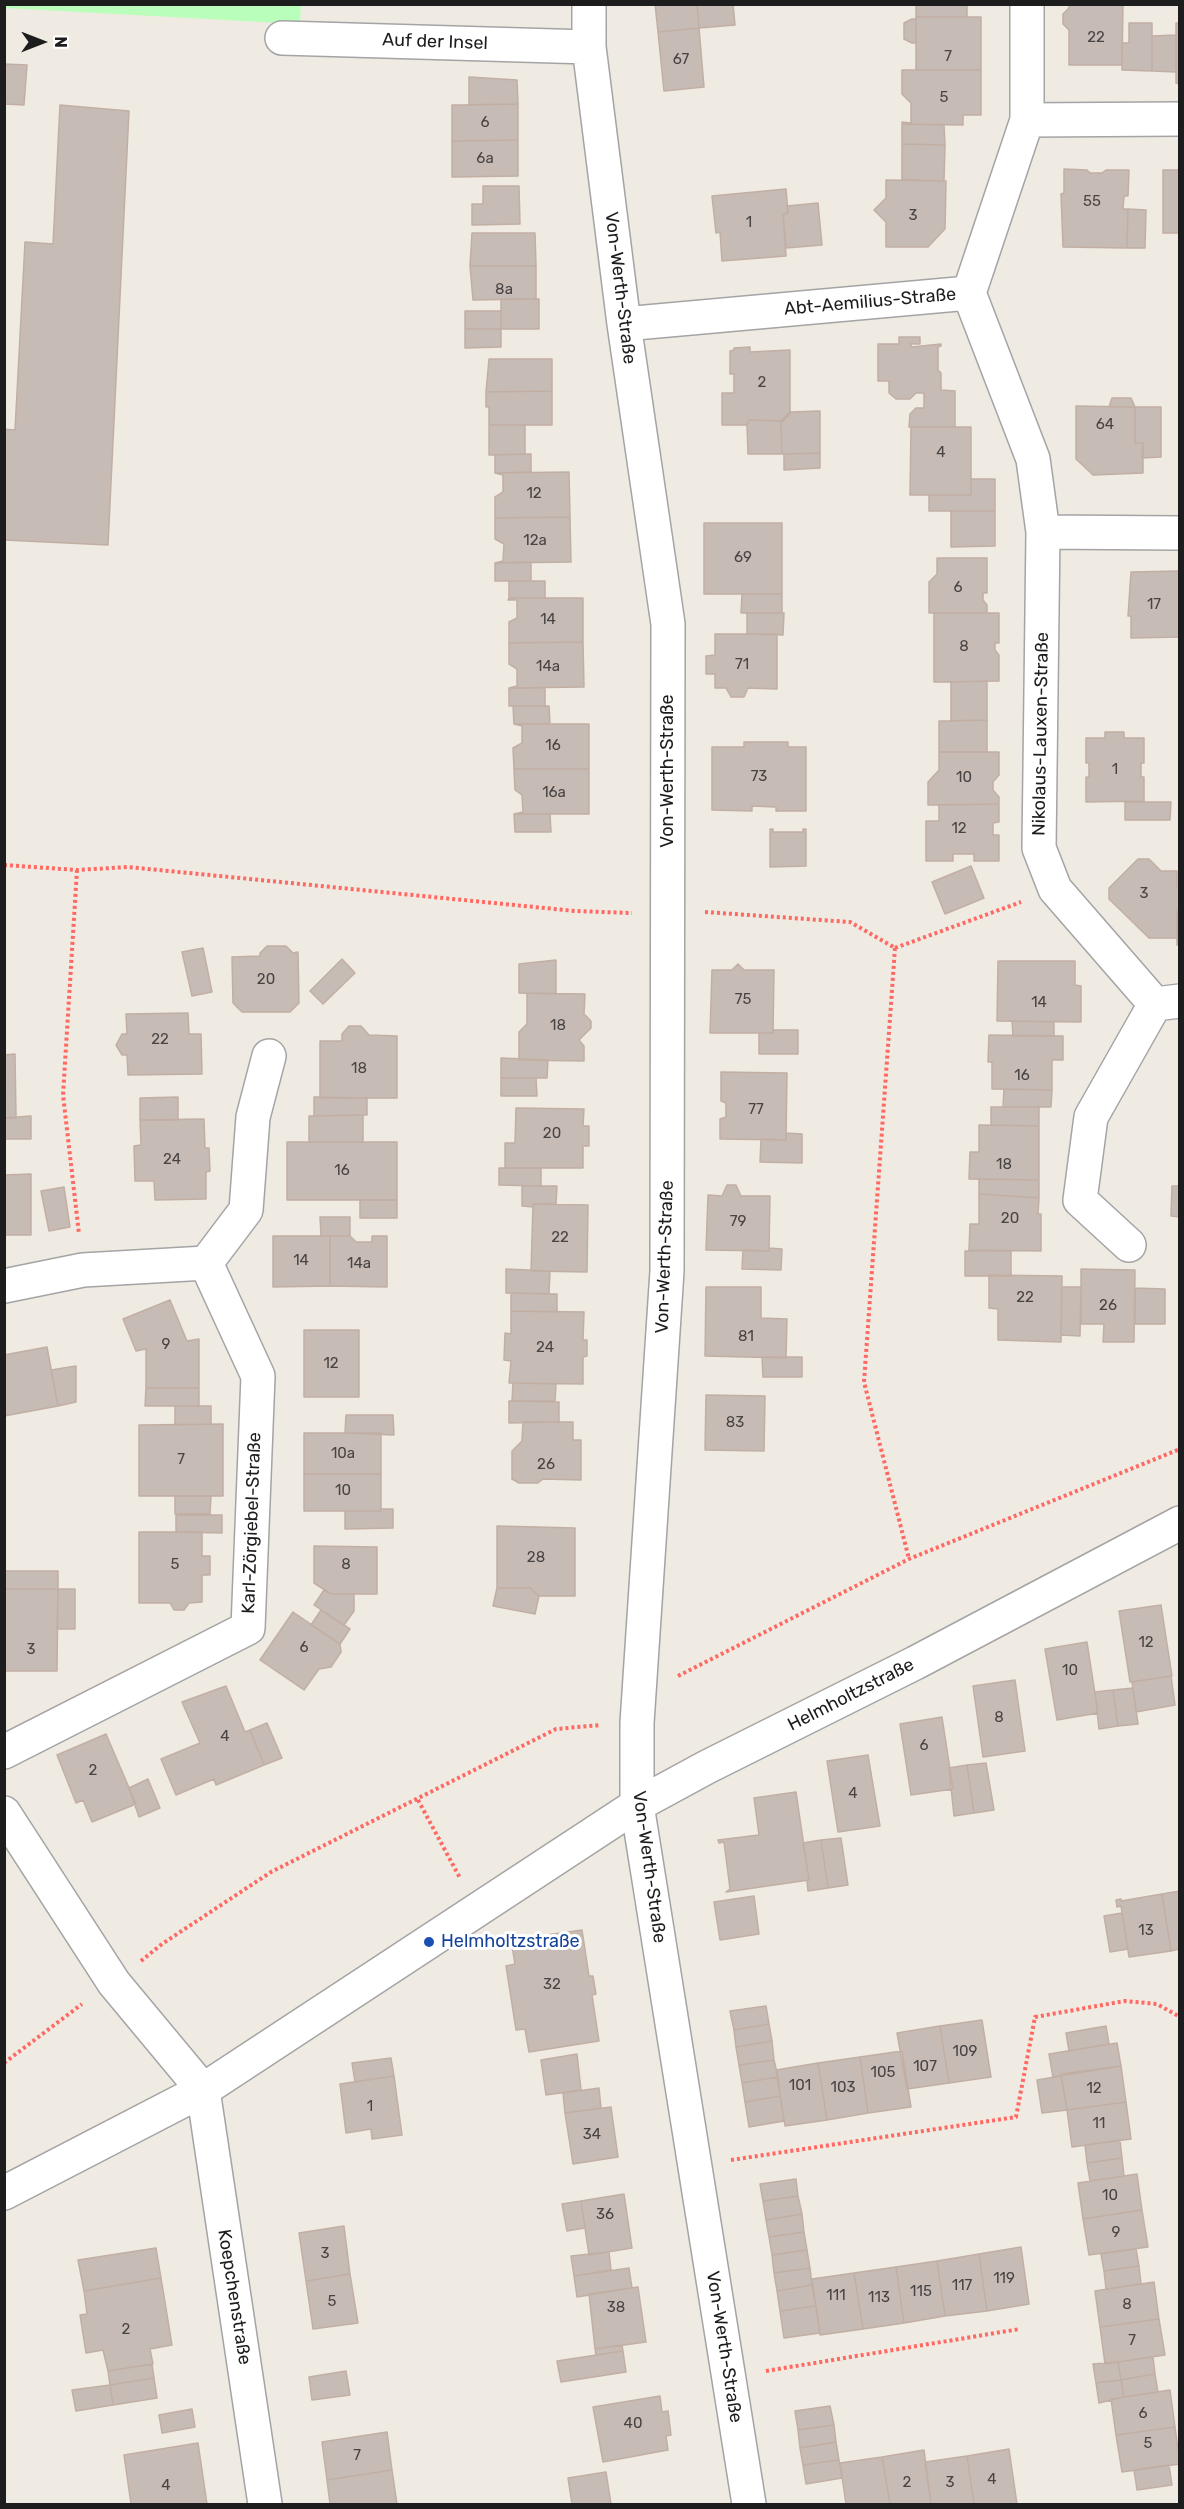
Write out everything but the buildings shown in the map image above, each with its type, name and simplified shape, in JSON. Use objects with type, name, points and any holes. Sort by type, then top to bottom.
[{"type":"street","name":"Von-Werth-Straße","points":[[589,4],[589,47],[624,324],[668,624],[667,1271],[636,1723],[637,1805],[749,2505]]},
{"type":"street","name":"Abt-Aemilius-Straße","points":[[624,324],[969,293],[1027,120],[1027,4]]},
{"type":"street","name":"Auf der Insel","points":[[282,38],[589,47]]},
{"type":"street","points":[[1027,120],[1179,119]]},
{"type":"street","name":"Nikolaus-Lauxen-Straße","points":[[969,293],[1033,459],[1043,532],[1039,848],[1055,889],[1167,1003],[1091,1117],[1080,1200],[1129,1245]]},
{"type":"street","points":[[1043,532],[1179,533]]},
{"type":"street","points":[[4,1286],[83,1270],[206,1263],[246,1210],[253,1117],[269,1056]]},
{"type":"street","name":"Karl-Zörgiebel-Straße","points":[[4,1752],[248,1628],[258,1376],[206,1263]]},
{"type":"street","name":"Helmholtzstraße","points":[[4,2193],[203,2090],[637,1805],[707,1767],[915,1663],[1179,1523]]},
{"type":"street","points":[[4,1813],[114,1983],[203,2090]]},
{"type":"street","name":"Koepchenstraße","points":[[203,2090],[265,2505]]},
{"type":"path","points":[[4,865],[77,870],[128,867],[575,911],[669,914],[706,912],[850,922],[895,948]]},
{"type":"path","points":[[77,870],[63,1095],[83,1270]]},
{"type":"path","points":[[895,948],[1055,889]]},
{"type":"path","points":[[895,948],[864,1382],[909,1559]]},
{"type":"path","points":[[670,1681],[909,1559],[1179,1449]]},
{"type":"path","points":[[4,2063],[114,1983],[162,1944],[271,1872],[556,1729],[636,1723]]},
{"type":"path","points":[[418,1800],[477,1910]]},
{"type":"path","points":[[695,2166],[1016,2117],[1035,2017],[1125,2001],[1157,2004],[1179,2017]]},
{"type":"path","points":[[729,2377],[1020,2329]]},
{"type":"green space","points":[[301,4],[300,24],[5,8],[4,5]]},
{"type":"place","name":"Helmholtzstraße","points":[[429,1942]]}]
